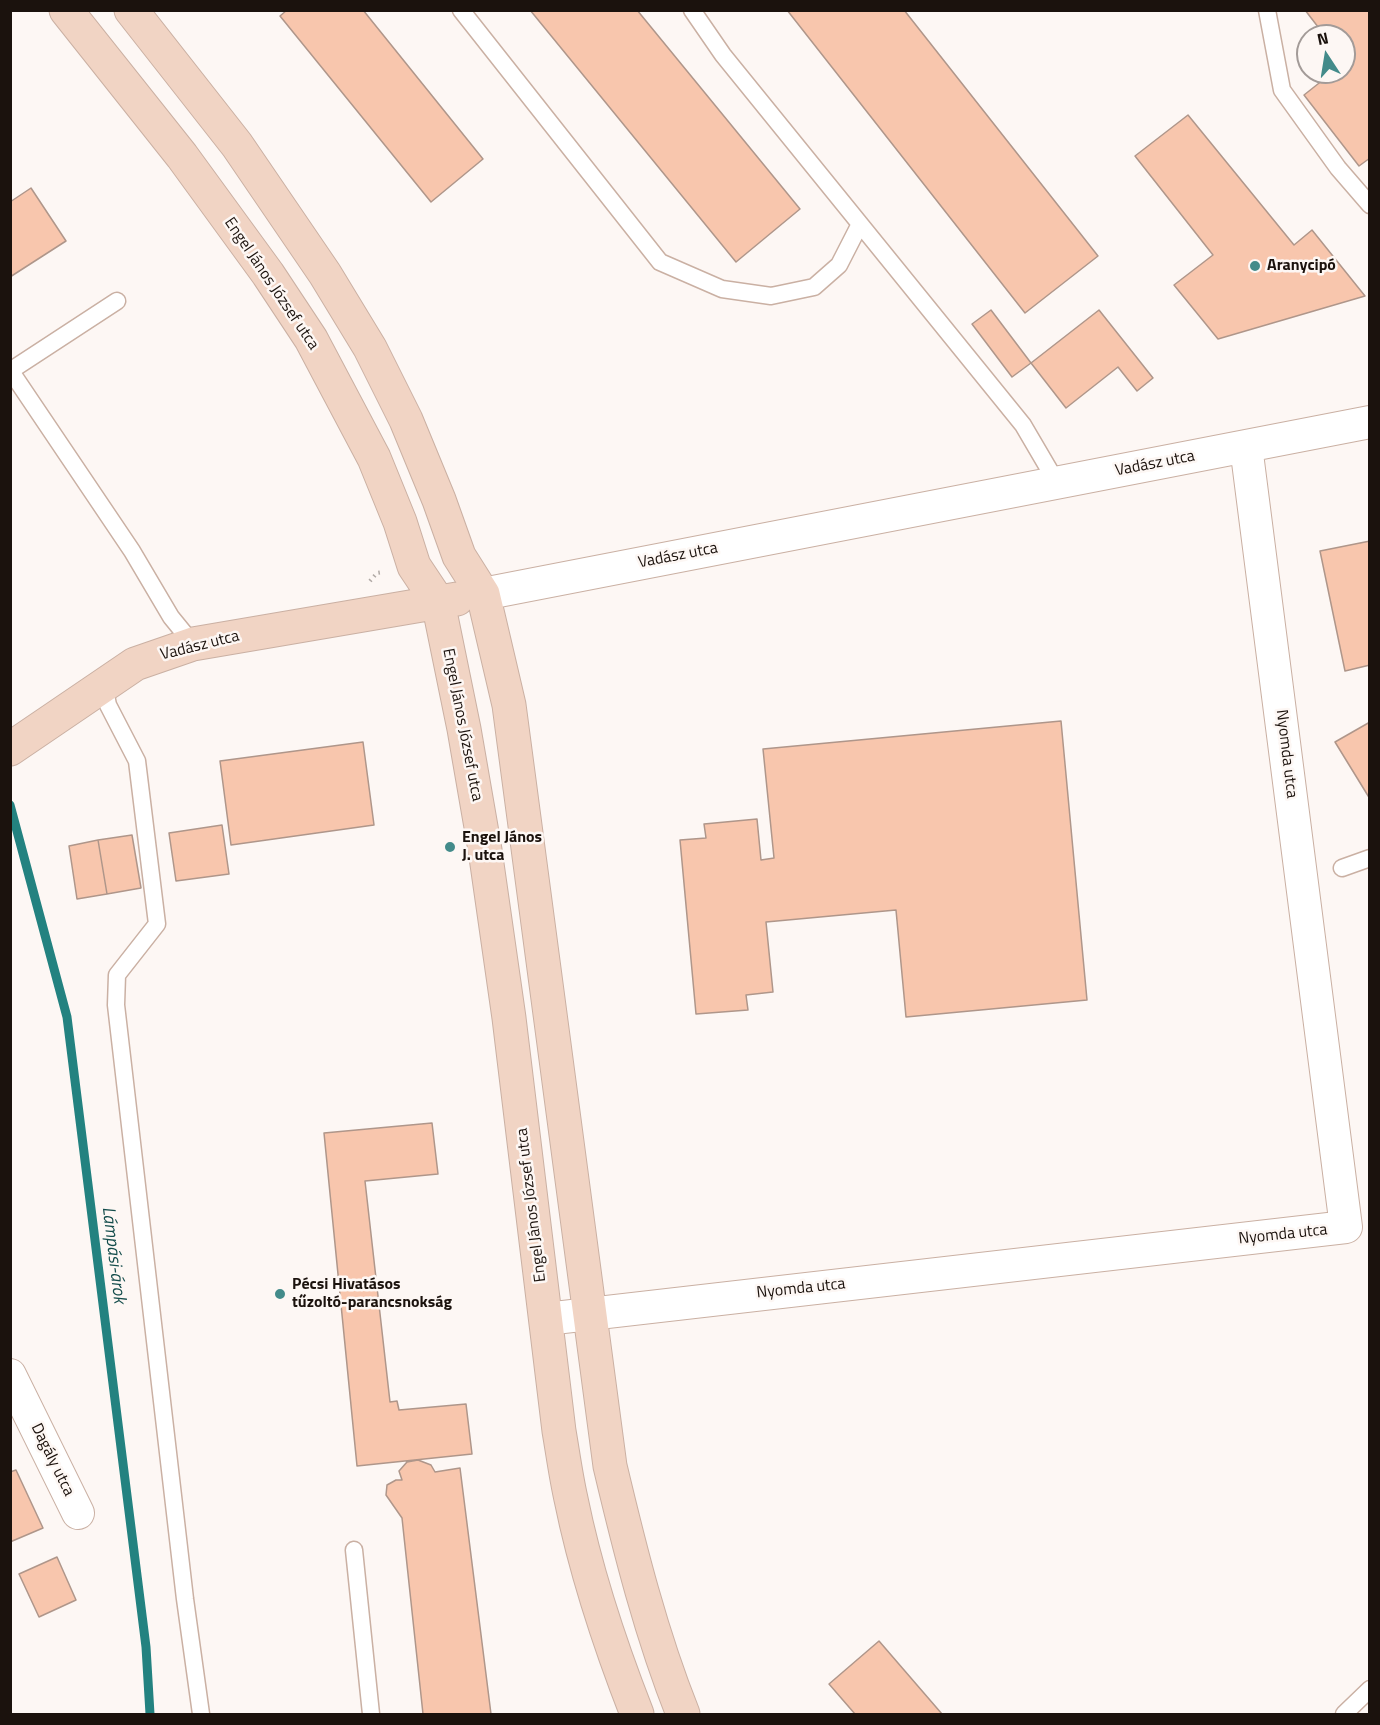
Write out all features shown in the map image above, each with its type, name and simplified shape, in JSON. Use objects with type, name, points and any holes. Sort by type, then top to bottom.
[{"type":"street","name":"Engel János József utca","points":[[66,10],[182,156],[268,274],[311,339],[374,458],[400,522],[414,566],[438,602],[464,729],[485,850],[509,1018],[559,1431],[570,1498],[603,1620],[637,1714]]},
{"type":"street","points":[[131,10],[237,145],[326,273],[370,348],[406,420],[459,556],[483,594],[509,705],[610,1466],[650,1621],[683,1714]]},
{"type":"street","name":"Vadász utca","points":[[12,748],[135,664],[193,644],[483,594],[1370,422]]},
{"type":"street","name":"Nyomda utca","points":[[546,1319],[1346,1227],[1246,446]]},
{"type":"street","name":"Dagály utca","points":[[10,1375],[78,1513]]},
{"type":"lane","points":[[461,10],[660,262],[722,289],[771,296],[814,287],[839,265],[860,224]]},
{"type":"lane","points":[[692,10],[723,55],[1023,425],[1057,483]]},
{"type":"lane","points":[[1267,10],[1282,90],[1338,168],[1370,205]]},
{"type":"lane","points":[[117,302],[11,370],[132,551],[171,617],[193,644]]},
{"type":"lane","points":[[104,685],[108,705],[137,761],[157,924],[117,975],[116,1005],[185,1599],[201,1714]]},
{"type":"lane","points":[[1342,868],[1370,858]]},
{"type":"lane","points":[[354,1550],[371,1714]]},
{"type":"lane","points":[[1344,1714],[1370,1689]]},
{"type":"building","points":[[287,10],[363,10],[483,159],[431,202],[280,16]]},
{"type":"building","points":[[530,10],[637,10],[800,209],[736,262]]},
{"type":"building","points":[[787,10],[904,10],[1098,256],[1025,313]]},
{"type":"building","points":[[1305,10],[1370,10],[1370,158],[1359,166],[1304,95],[1318,84],[1356,84],[1356,24],[1316,24]]},
{"type":"building","points":[[1188,115],[1294,245],[1312,230],[1365,296],[1218,339],[1174,285],[1213,255],[1135,156]]},
{"type":"building","points":[[31,188],[66,241],[10,277],[10,202]]},
{"type":"building","points":[[991,310],[1031,363],[1012,377],[972,324]]},
{"type":"building","points":[[1099,310],[1153,378],[1137,391],[1118,367],[1066,408],[1031,363]]},
{"type":"building","points":[[1370,541],[1370,665],[1345,671],[1320,551]]},
{"type":"building","points":[[1061,721],[1087,1000],[906,1017],[896,910],[766,922],[773,992],[746,995],[748,1010],[696,1014],[680,840],[706,838],[704,824],[757,819],[761,860],[774,858],[763,749]]},
{"type":"building","points":[[1370,722],[1370,799],[1335,742]]},
{"type":"building","points":[[363,742],[374,825],[231,845],[220,761]]},
{"type":"building","points":[[222,825],[229,874],[176,881],[169,833]]},
{"type":"building","points":[[132,835],[141,888],[107,894],[98,840]]},
{"type":"building","points":[[98,840],[107,894],[77,899],[69,846]]},
{"type":"building","points":[[432,1123],[438,1174],[365,1181],[390,1402],[397,1401],[399,1410],[466,1404],[472,1454],[357,1466],[324,1133]]},
{"type":"building","points":[[418,1460],[431,1465],[435,1472],[460,1468],[491,1714],[423,1714],[402,1518],[386,1495],[387,1485],[396,1480],[402,1480],[399,1471],[407,1462]]},
{"type":"building","points":[[16,1470],[43,1528],[10,1542],[10,1472]]},
{"type":"building","points":[[57,1557],[76,1600],[39,1617],[19,1574]]},
{"type":"building","points":[[879,1641],[942,1714],[855,1714],[829,1684]]},
{"type":"waterway","name":"Lámpási-árok","points":[[10,805],[67,1017],[146,1647],[150,1714]]},
{"type":"place","name":"Aranycipó","points":[[1255,266]]},
{"type":"place","name":"Engel János J. utca","points":[[450,847]]},
{"type":"place","name":"Pécsi Hivatásos tűzoltó-parancsnokság","points":[[280,1294]]}]
